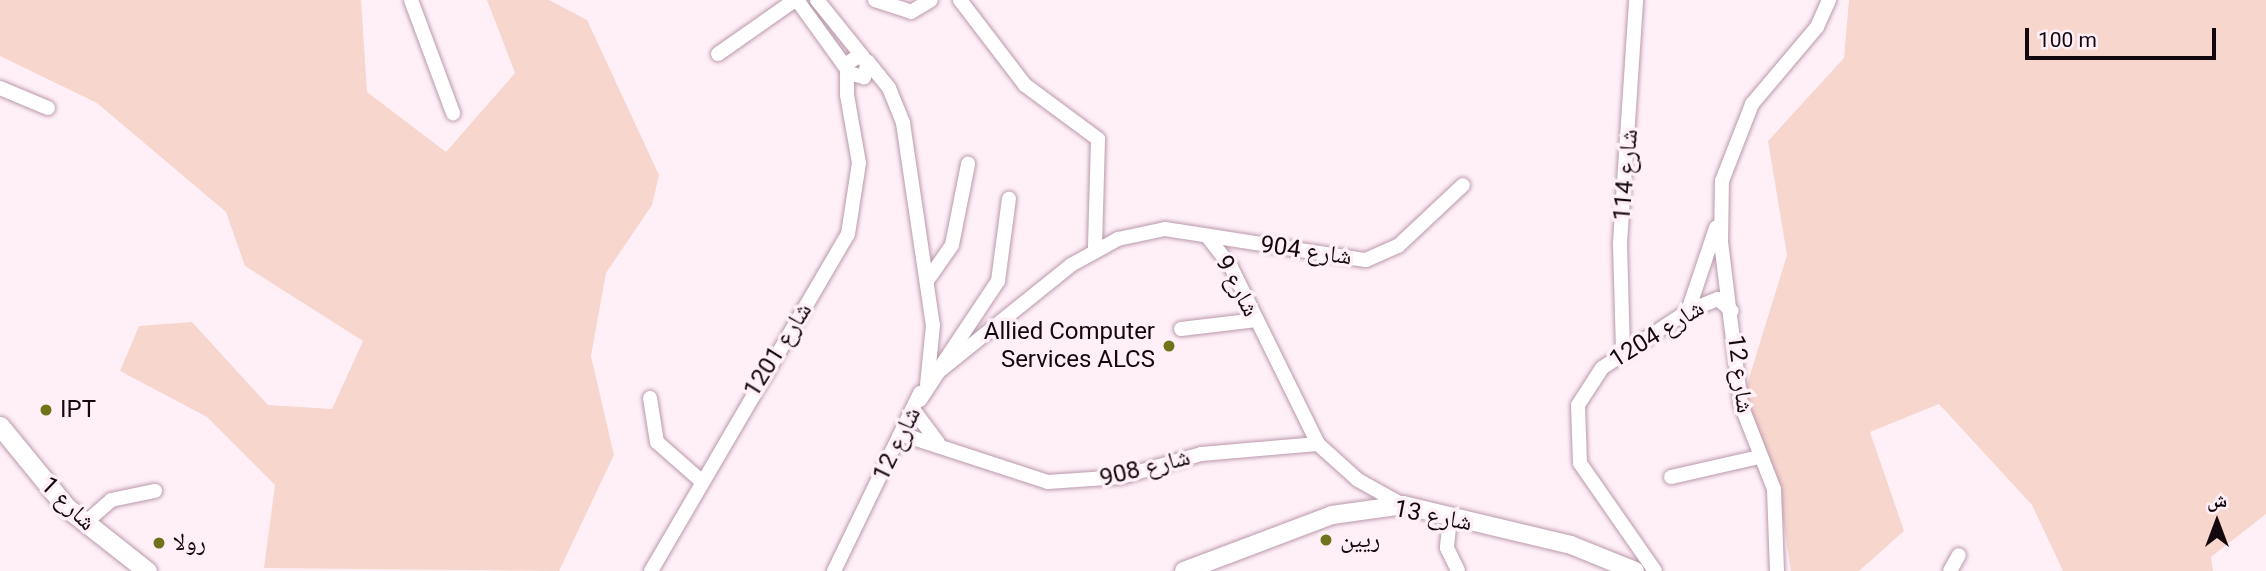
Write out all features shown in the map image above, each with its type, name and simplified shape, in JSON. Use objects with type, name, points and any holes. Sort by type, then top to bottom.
[{"type":"main road","name":"شارع 1","points":[[0,426],[85,523],[147,571]]},
{"type":"street","points":[[411,0],[453,113]]},
{"type":"street","points":[[718,54],[796,0]]},
{"type":"street","name":"شارع 12","points":[[796,0],[898,110],[929,278],[930,308],[920,400],[834,571]]},
{"type":"street","name":"شارع 12","points":[[817,0],[857,68]]},
{"type":"street","points":[[875,0],[911,12],[931,0]]},
{"type":"street","points":[[960,0],[1025,85],[1098,139],[1095,249]]},
{"type":"street","name":"شارع 114","points":[[1623,351],[1620,243],[1636,0]]},
{"type":"street","name":"شارع 12","points":[[1688,311],[1720,214],[1726,165],[1746,115],[1817,27],[1829,0]]},
{"type":"street","name":"شارع 1201","points":[[651,571],[699,479],[848,234],[859,187],[853,116],[857,68]]},
{"type":"street","points":[[0,88],[48,108]]},
{"type":"street","points":[[929,278],[952,245],[968,164]]},
{"type":"street","name":"شارع 904","points":[[1207,236],[1366,260],[1398,246],[1463,186]]},
{"type":"street","points":[[938,372],[998,281],[1009,200]]},
{"type":"street","name":"شارع 12","points":[[1720,214],[1741,405],[1777,507],[1777,571]]},
{"type":"street","name":"شارع 9","points":[[920,400],[938,372],[1095,249],[1152,229],[1207,236],[1231,267],[1318,444],[1358,480],[1403,505]]},
{"type":"street","name":"شارع 1204","points":[[1655,571],[1639,540],[1592,485],[1577,451],[1582,394],[1623,351],[1688,311],[1718,299],[1732,311]]},
{"type":"street","points":[[1181,329],[1256,320]]},
{"type":"street","points":[[650,398],[657,442],[699,479]]},
{"type":"street","name":"شارع 908","points":[[920,400],[938,442]]},
{"type":"street","name":"شارع 908","points":[[904,435],[938,442],[1010,474],[1048,482],[1121,477],[1201,454],[1318,444]]},
{"type":"street","points":[[1671,477],[1759,457]]},
{"type":"street","points":[[85,523],[111,499],[155,491]]},
{"type":"street","name":"شارع 13","points":[[1184,571],[1332,515],[1403,505],[1594,552],[1635,571]]},
{"type":"street","points":[[1450,518],[1447,548],[1458,571]]},
{"type":"street","points":[[1950,571],[1959,555]]},
{"type":"shaded area","points":[[0,0],[361,0],[367,92],[446,152],[515,73],[487,0],[549,0],[587,20],[659,175],[652,205],[606,273],[591,356],[614,455],[559,571],[264,568],[275,485],[207,417],[120,371],[139,326],[192,322],[268,405],[332,409],[363,341],[245,266],[226,212],[97,103],[0,56]]},
{"type":"shaded area","points":[[1849,0],[2266,0],[2266,514],[2211,557],[2213,571],[2063,571],[2032,505],[1939,404],[1870,432],[1904,531],[1859,571],[1791,571],[1779,494],[1742,401],[1787,255],[1768,141],[1844,58]]},
{"type":"place","name":"Allied Computer Services ALCS","points":[[1169,346]]},
{"type":"place","name":"IPT","points":[[46,410]]},
{"type":"place","name":"ريين","points":[[1326,540]]},
{"type":"place","name":"رولا","points":[[159,543]]}]
